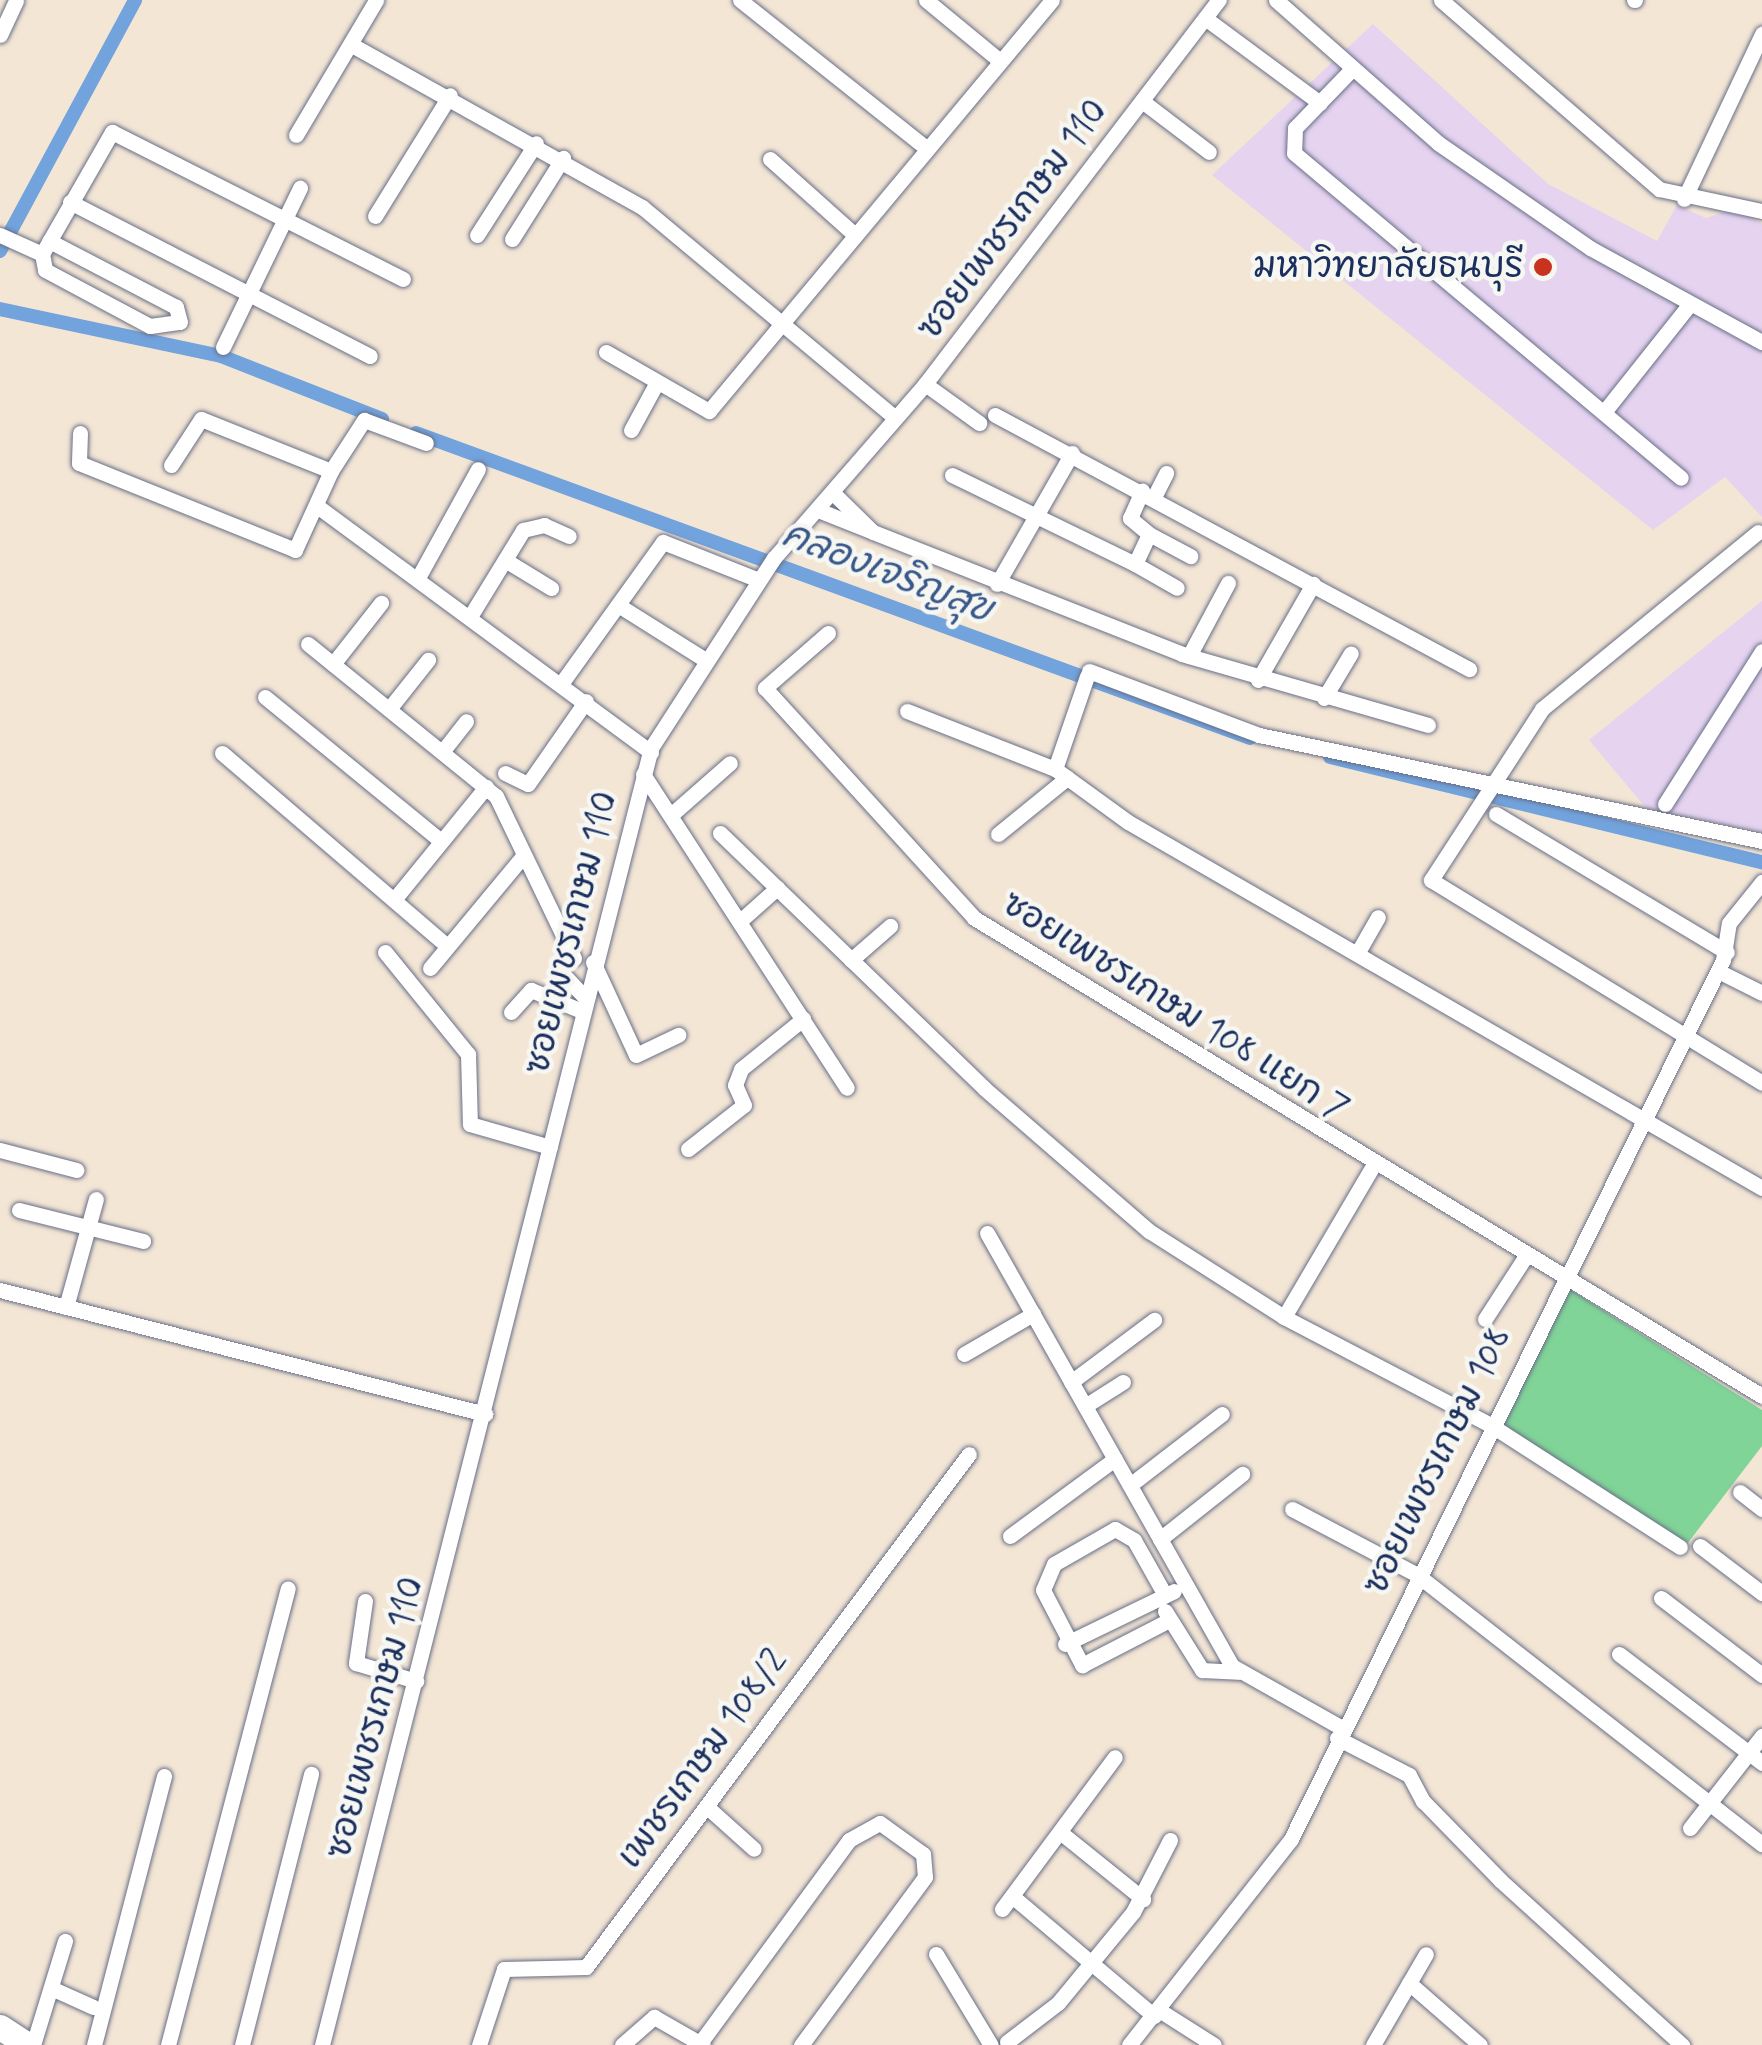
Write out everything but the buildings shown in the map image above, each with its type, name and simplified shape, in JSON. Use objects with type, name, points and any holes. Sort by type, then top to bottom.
[{"type":"main road","points":[[0,2027],[30,2045]]},
{"type":"street","points":[[0,35],[16,0]]},
{"type":"street","points":[[296,135],[376,0]]},
{"type":"street","points":[[740,0],[926,148]]},
{"type":"street","points":[[926,0],[1000,62]]},
{"type":"street","points":[[606,352],[709,412],[1052,0]]},
{"type":"street","name":"ซอยเพชรเกษม 110","points":[[322,2045],[485,1414],[585,999],[573,966],[652,752],[774,558],[925,384],[1219,0]]},
{"type":"street","points":[[1276,0],[1453,154],[1689,305],[1762,342]]},
{"type":"street","points":[[1441,0],[1618,158],[1684,199],[1762,211]]},
{"type":"street","points":[[1205,18],[1320,103]]},
{"type":"street","points":[[1684,199],[1762,34]]},
{"type":"street","points":[[352,45],[563,158],[686,239],[895,418]]},
{"type":"street","points":[[1352,69],[1295,128],[1294,153],[1680,478]]},
{"type":"street","points":[[376,216],[450,95]]},
{"type":"street","points":[[1142,101],[1209,152]]},
{"type":"street","points":[[0,235],[41,248],[176,307],[180,322],[150,326],[44,270],[41,248],[112,132],[402,279]]},
{"type":"street","points":[[477,235],[536,143]]},
{"type":"street","points":[[512,239],[563,158]]},
{"type":"street","points":[[770,159],[854,234]]},
{"type":"street","points":[[223,347],[300,188]]},
{"type":"street","points":[[70,202],[370,356]]},
{"type":"street","points":[[1604,412],[1689,305]]},
{"type":"street","points":[[631,430],[656,384]]},
{"type":"street","points":[[925,384],[980,422]]},
{"type":"street","points":[[995,415],[1469,668]]},
{"type":"street","points":[[171,465],[201,418],[331,471]]},
{"type":"street","points":[[80,432],[79,463],[295,550],[331,471],[364,420],[426,442]]},
{"type":"street","points":[[997,584],[1072,453]]},
{"type":"street","points":[[419,576],[478,470]]},
{"type":"street","points":[[1166,473],[1130,518],[1149,534],[1190,556]]},
{"type":"street","points":[[952,475],[1177,588]]},
{"type":"street","points":[[833,494],[873,532]]},
{"type":"street","points":[[317,506],[471,614],[652,752]]},
{"type":"street","points":[[818,510],[997,584],[1189,656],[1258,680],[1428,725]]},
{"type":"street","points":[[471,614],[533,525],[568,536]]},
{"type":"street","points":[[1758,532],[1584,668],[1542,709],[1472,810],[1433,886],[1762,1083]]},
{"type":"street","points":[[1135,564],[1149,534]]},
{"type":"street","points":[[563,682],[663,542],[761,576]]},
{"type":"street","points":[[506,560],[551,588]]},
{"type":"street","points":[[1189,656],[1228,582]]},
{"type":"street","points":[[1258,680],[1313,584]]},
{"type":"street","points":[[333,664],[382,603]]},
{"type":"street","points":[[618,604],[707,661]]},
{"type":"street","name":"ซอยเพชรเกษม 108 แยก 7","points":[[828,633],[765,688],[974,918],[1374,1164]]},
{"type":"street","points":[[308,644],[486,787],[523,856],[558,942],[636,1056],[678,1035]]},
{"type":"street","points":[[1665,804],[1762,651]]},
{"type":"street","points":[[1324,698],[1350,653]]},
{"type":"street","points":[[389,709],[428,660]]},
{"type":"street","points":[[998,834],[1061,773],[1088,674],[1260,734],[1486,790],[1762,841]]},
{"type":"street","points":[[265,697],[441,841]]},
{"type":"street","points":[[505,773],[528,784],[586,701]]},
{"type":"street","points":[[908,711],[1061,773],[1128,822],[1644,1116],[1762,1188]]},
{"type":"street","points":[[442,752],[466,721]]},
{"type":"street","points":[[222,753],[398,896],[447,946]]},
{"type":"street","points":[[672,814],[730,763]]},
{"type":"street","points":[[643,774],[846,1088]]},
{"type":"street","points":[[398,896],[486,787]]},
{"type":"street","points":[[1496,814],[1727,952]]},
{"type":"street","points":[[720,833],[851,960],[1149,1231],[1284,1316],[1489,1424],[1680,1547]]},
{"type":"street","points":[[430,968],[523,856]]},
{"type":"street","name":"ซอยเพชรเกษม 108","points":[[1128,2045],[1272,1870],[1489,1424],[1727,952],[1729,924],[1762,882]]},
{"type":"street","points":[[740,921],[777,888]]},
{"type":"street","points":[[1358,952],[1378,918]]},
{"type":"street","points":[[851,960],[890,926]]},
{"type":"street","points":[[385,952],[468,1054],[470,1124],[550,1147]]},
{"type":"street","points":[[510,1012],[531,990],[585,999],[573,966]]},
{"type":"street","points":[[1718,970],[1762,993]]},
{"type":"street","points":[[688,1149],[740,1110],[734,1077],[803,1019]]},
{"type":"street","points":[[0,1150],[76,1170]]},
{"type":"street","points":[[1284,1316],[1374,1164],[1762,1396]]},
{"type":"street","points":[[66,1307],[96,1199]]},
{"type":"street","points":[[19,1210],[143,1241]]},
{"type":"street","points":[[987,1233],[1238,1672],[1409,1774],[1422,1801],[1500,1880],[1682,2045]]},
{"type":"street","points":[[1485,1319],[1527,1254]]},
{"type":"street","points":[[0,1290],[485,1414]]},
{"type":"street","points":[[964,1354],[1033,1314]]},
{"type":"street","points":[[1072,1382],[1154,1320]]},
{"type":"street","points":[[1085,1406],[1123,1382]]},
{"type":"street","points":[[1130,1485],[1222,1414]]},
{"type":"street","name":"เพชรเกษม 108/2","points":[[479,2045],[504,1969],[586,1967],[969,1454]]},
{"type":"street","points":[[1010,1536],[1115,1459]]},
{"type":"street","points":[[1160,1539],[1242,1474]]},
{"type":"street","points":[[1740,1492],[1762,1509]]},
{"type":"street","points":[[1292,1509],[1416,1574],[1708,1806],[1762,1844]]},
{"type":"street","points":[[1170,1620],[1089,1665],[1075,1662],[1045,1606],[1046,1575],[1108,1530],[1134,1540],[1170,1620],[1209,1676],[1238,1672]]},
{"type":"street","points":[[1700,1546],[1762,1592]]},
{"type":"street","points":[[1065,1644],[1186,1585]]},
{"type":"street","points":[[168,2045],[288,1588]]},
{"type":"street","points":[[1661,1598],[1762,1675]]},
{"type":"street","points":[[365,1600],[356,1664],[416,1680]]},
{"type":"street","points":[[1618,1654],[1755,1758]]},
{"type":"street","points":[[1690,1828],[1755,1758],[1762,1736]]},
{"type":"street","points":[[1115,1758],[1007,1902],[1156,2013],[1214,2045]]},
{"type":"street","points":[[242,2045],[311,1774]]},
{"type":"street","points":[[94,2045],[164,1776]]},
{"type":"street","points":[[706,1806],[754,1850]]},
{"type":"street","points":[[622,2045],[654,2017],[702,2044],[849,1840],[880,1823],[923,1854],[924,1876],[801,2045]]},
{"type":"street","points":[[1060,1832],[1143,1899]]},
{"type":"street","points":[[936,1954],[999,2044],[1092,1963],[1143,1899],[1170,1840]]},
{"type":"street","points":[[30,2045],[65,1941]]},
{"type":"street","points":[[1374,2045],[1426,1954]]},
{"type":"street","points":[[1409,1983],[1480,2045]]},
{"type":"street","points":[[50,1988],[93,2006]]},
{"type":"shaded area","name":"มหาวิทยาลัยธนบุรี","points":[[1373,24],[1548,184],[1657,241],[1677,205],[1706,218],[1736,208],[1762,224],[1762,517],[1725,477],[1653,530],[1212,175]]},
{"type":"shaded area","points":[[1762,601],[1762,832],[1646,808],[1589,740]]},
{"type":"green space","points":[[1569,1289],[1762,1410],[1762,1446],[1687,1544],[1501,1423]]},
{"type":"waterway","points":[[0,251],[135,0]]},
{"type":"waterway","name":"คลองเจริญสุข","points":[[0,309],[221,356],[382,419]]},
{"type":"waterway","name":"คลองเจริญสุข","points":[[416,433],[1250,738]]},
{"type":"waterway","name":"คลองเจริญสุข","points":[[1330,757],[1762,862]]},
{"type":"place","name":"มหาวิทยาลัยธนบุรี","points":[[1543,267]]}]
